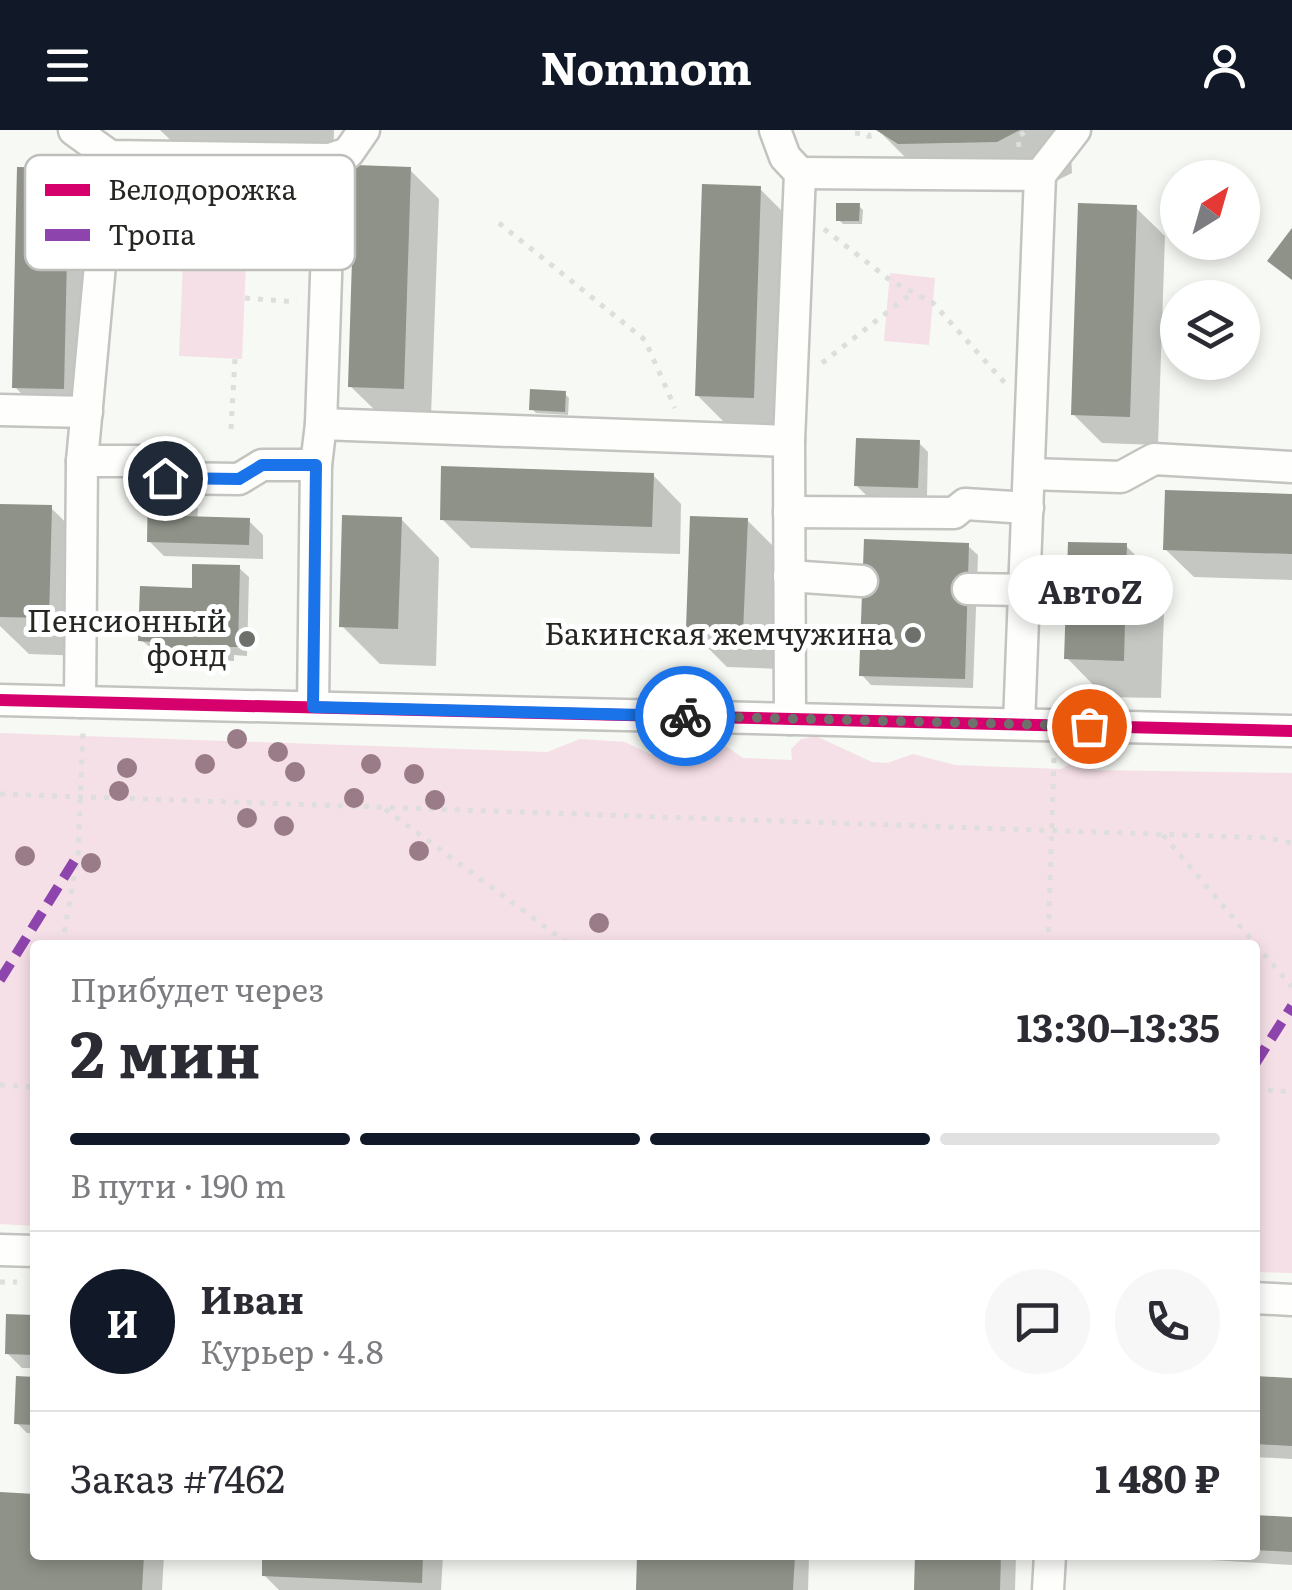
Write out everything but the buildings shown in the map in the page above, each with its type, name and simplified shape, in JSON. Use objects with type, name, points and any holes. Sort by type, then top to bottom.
[{"type":"street","points":[[74,130],[102,155]]},
{"type":"street","points":[[342,155],[348,153],[364,130]]},
{"type":"street","points":[[776,130],[785,156],[800,173],[789,442],[790,719]]},
{"type":"street","points":[[1019,724],[1040,175],[1075,130]]},
{"type":"street","points":[[800,173],[1040,175]]},
{"type":"street","points":[[82,716],[82,462],[99,270]]},
{"type":"street","points":[[313,707],[316,465],[326,270]]},
{"type":"street","points":[[0,410],[87,412]]},
{"type":"street","points":[[321,424],[789,442]]},
{"type":"street","points":[[1030,474],[1121,477],[1154,459],[1292,467]]},
{"type":"street","points":[[82,462],[141,461],[165,478],[202,479],[239,479],[262,465],[316,465]]},
{"type":"street","points":[[789,512],[954,513],[964,504],[1028,508]]},
{"type":"street","points":[[790,576],[862,581]]},
{"type":"street","points":[[968,590],[1025,590]]},
{"type":"street","points":[[0,700],[82,716],[313,707],[1292,730]]},
{"type":"street","points":[[0,1250],[30,1239]]},
{"type":"street","points":[[1260,1298],[1292,1300]]},
{"type":"street","points":[[1048,1590],[1050,1560]]},
{"type":"path","points":[[798,209],[890,280],[933,303],[1033,415]]},
{"type":"path","points":[[499,223],[645,340],[688,438]]},
{"type":"path","points":[[791,375],[820,365],[913,292]]},
{"type":"path","points":[[245,298],[325,304]]},
{"type":"path","points":[[231,429],[235,358]]},
{"type":"path","points":[[63,940],[78,855],[82,716]]},
{"type":"path","points":[[1048,940],[1054,757]]},
{"type":"path","points":[[0,794],[1268,838],[1292,843]]},
{"type":"path","points":[[382,807],[563,940]]},
{"type":"path","points":[[1164,836],[1252,940]]},
{"type":"path","points":[[1260,949],[1292,987]]},
{"type":"path","points":[[0,1085],[30,1087]]},
{"type":"path","points":[[1260,1089],[1292,1092]]},
{"type":"shaded area","points":[[183,270],[246,270],[242,359],[179,356]]},
{"type":"shaded area","points":[[890,273],[935,278],[929,345],[884,341]]},
{"type":"shaded area","points":[[0,733],[547,752],[580,739],[625,742],[650,754],[675,755],[698,737],[726,746],[743,758],[792,760],[791,749],[801,739],[816,736],[872,762],[887,763],[913,754],[955,765],[1061,769],[1077,761],[1096,770],[1292,773],[1292,1273],[1260,1272],[1260,940],[30,940],[30,1226],[0,1224]]},
{"type":"marked path","points":[[0,980],[78,855]]},
{"type":"marked path","points":[[1260,1056],[1292,1006]]},
{"type":"cycle path","points":[[0,700],[1292,731]]},
{"type":"way so far","points":[[685,716],[1089,726]]},
{"type":"place","name":"Бакинская жемчужина","points":[[913,635]]},
{"type":"place","name":"Пенсионный фонд","points":[[247,639]]},
{"type":"place","name":"АвтоZ","points":[[1089,726]]},
{"type":"route","points":[[165,478],[239,479],[262,465],[316,465],[313,707],[685,716]]}]
